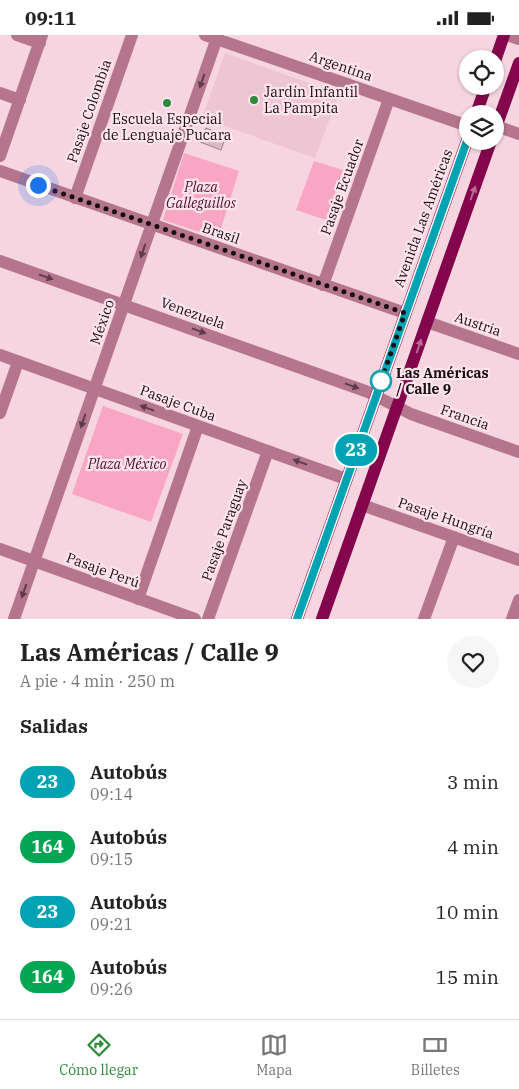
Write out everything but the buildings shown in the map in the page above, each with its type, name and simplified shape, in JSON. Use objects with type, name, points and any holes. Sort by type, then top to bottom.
[{"type":"main road","points":[[500,50],[506,35]]},
{"type":"main road","points":[[504,106],[519,63]]},
{"type":"main road","name":"Avenida Las Américas","points":[[297,619],[464,150]]},
{"type":"main road","points":[[322,619],[488,150]]},
{"type":"street","points":[[0,156],[41,39],[17,35]]},
{"type":"street","name":"Pasaje Colombia","points":[[75,198],[132,35]]},
{"type":"street","points":[[506,35],[519,39]]},
{"type":"street","name":"Argentina","points":[[214,36],[459,123]]},
{"type":"street","name":"México","points":[[14,619],[152,225],[214,36]]},
{"type":"street","points":[[0,93],[20,100]]},
{"type":"street","name":"Pasaje Ecuador","points":[[323,285],[389,99]]},
{"type":"street","points":[[504,131],[519,135]]},
{"type":"street","name":"Brasil","points":[[0,171],[405,313]]},
{"type":"street","name":"Venezuela","points":[[0,261],[376,395]]},
{"type":"street","name":"Austria","points":[[427,322],[518,350]]},
{"type":"street","name":"Pasaje Cuba","points":[[0,355],[346,479]]},
{"type":"street","points":[[0,413],[18,362]]},
{"type":"street","name":"Francia","points":[[376,395],[396,408],[519,452]]},
{"type":"street","points":[[138,599],[198,426]]},
{"type":"street","name":"Pasaje Paraguay","points":[[208,619],[268,451]]},
{"type":"street","name":"Pasaje Hungría","points":[[362,505],[519,560]]},
{"type":"street","points":[[424,619],[454,537]]},
{"type":"street","name":"Pasaje Perú","points":[[0,549],[195,619]]},
{"type":"street","points":[[512,619],[519,600]]},
{"type":"shaded area","name":"Jardín Infantil La Pampita","points":[[225,53],[339,94],[315,158],[202,118]]},
{"type":"green space","name":"Plaza Galleguillos","points":[[184,153],[239,171],[218,238],[163,220]]},
{"type":"green space","points":[[314,161],[343,170],[326,220],[296,210]]},
{"type":"green space","name":"Plaza México","points":[[103,406],[183,434],[151,522],[72,494]]},
{"type":"bus line","name":"23","points":[[297,619],[464,150]]},
{"type":"place","name":"Jardín Infantil La Pampita","points":[[254,100]]},
{"type":"place","name":"Escuela Especial de Lenguaje Pucara","points":[[167,103]]},
{"type":"place","name":"Las Américas / Calle 9","points":[[381,381]]},
{"type":"route","points":[[38,185],[405,313],[381,381]]}]
